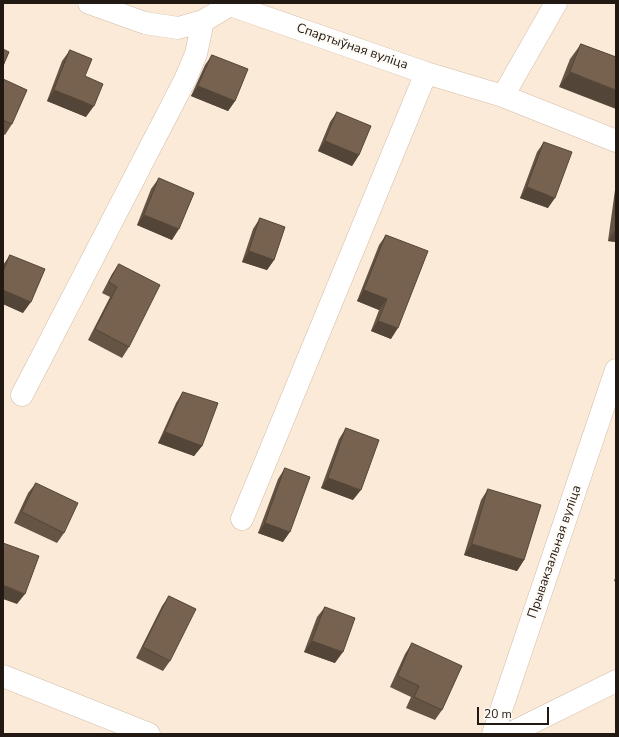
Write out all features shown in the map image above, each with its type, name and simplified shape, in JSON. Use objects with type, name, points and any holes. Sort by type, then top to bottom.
[{"type":"street","name":"Спартыўная вуліца","points":[[89,3],[144,23],[178,28],[203,21],[230,4],[426,73],[503,96],[616,141]]},
{"type":"street","points":[[503,96],[556,3]]},
{"type":"street","points":[[22,395],[185,80],[196,54],[203,21]]},
{"type":"street","points":[[242,519],[426,73]]},
{"type":"street","name":"Прывакзальная вуліца","points":[[493,734],[616,370]]},
{"type":"street","points":[[3,676],[149,734]]},
{"type":"street","points":[[509,734],[616,681]]},
{"type":"building","points":[[581,44],[616,57],[616,90],[570,72]]},
{"type":"building","points":[[3,49],[9,52],[3,66]]},
{"type":"building","points":[[70,50],[92,59],[85,76],[103,84],[94,106],[54,90]]},
{"type":"building","points":[[212,55],[248,69],[235,101],[198,86]]},
{"type":"building","points":[[3,79],[27,90],[12,124],[3,120]]},
{"type":"building","points":[[337,112],[371,126],[359,155],[325,141]]},
{"type":"building","points":[[544,142],[572,152],[555,198],[527,187]]},
{"type":"building","points":[[159,178],[194,193],[179,229],[144,215]]},
{"type":"building","points":[[260,218],[285,227],[274,260],[249,251]]},
{"type":"building","points":[[386,235],[428,251],[398,328],[378,321],[387,299],[364,290]]},
{"type":"building","points":[[10,255],[45,269],[31,302],[3,290],[3,272]]},
{"type":"building","points":[[119,264],[160,285],[129,347],[95,329],[117,287],[109,282]]},
{"type":"building","points":[[183,392],[218,403],[202,446],[165,432]]},
{"type":"building","points":[[346,428],[379,440],[361,490],[328,478]]},
{"type":"building","points":[[285,468],[310,477],[290,532],[265,523]]},
{"type":"building","points":[[36,483],[78,503],[64,533],[22,512]]},
{"type":"building","points":[[488,489],[541,505],[524,560],[472,544]]},
{"type":"building","points":[[3,543],[39,556],[25,594],[3,585]]},
{"type":"building","points":[[169,596],[196,609],[170,661],[143,647]]},
{"type":"building","points":[[325,607],[355,618],[343,652],[312,641]]},
{"type":"building","points":[[412,643],[462,666],[442,710],[414,697],[419,686],[398,676]]}]
